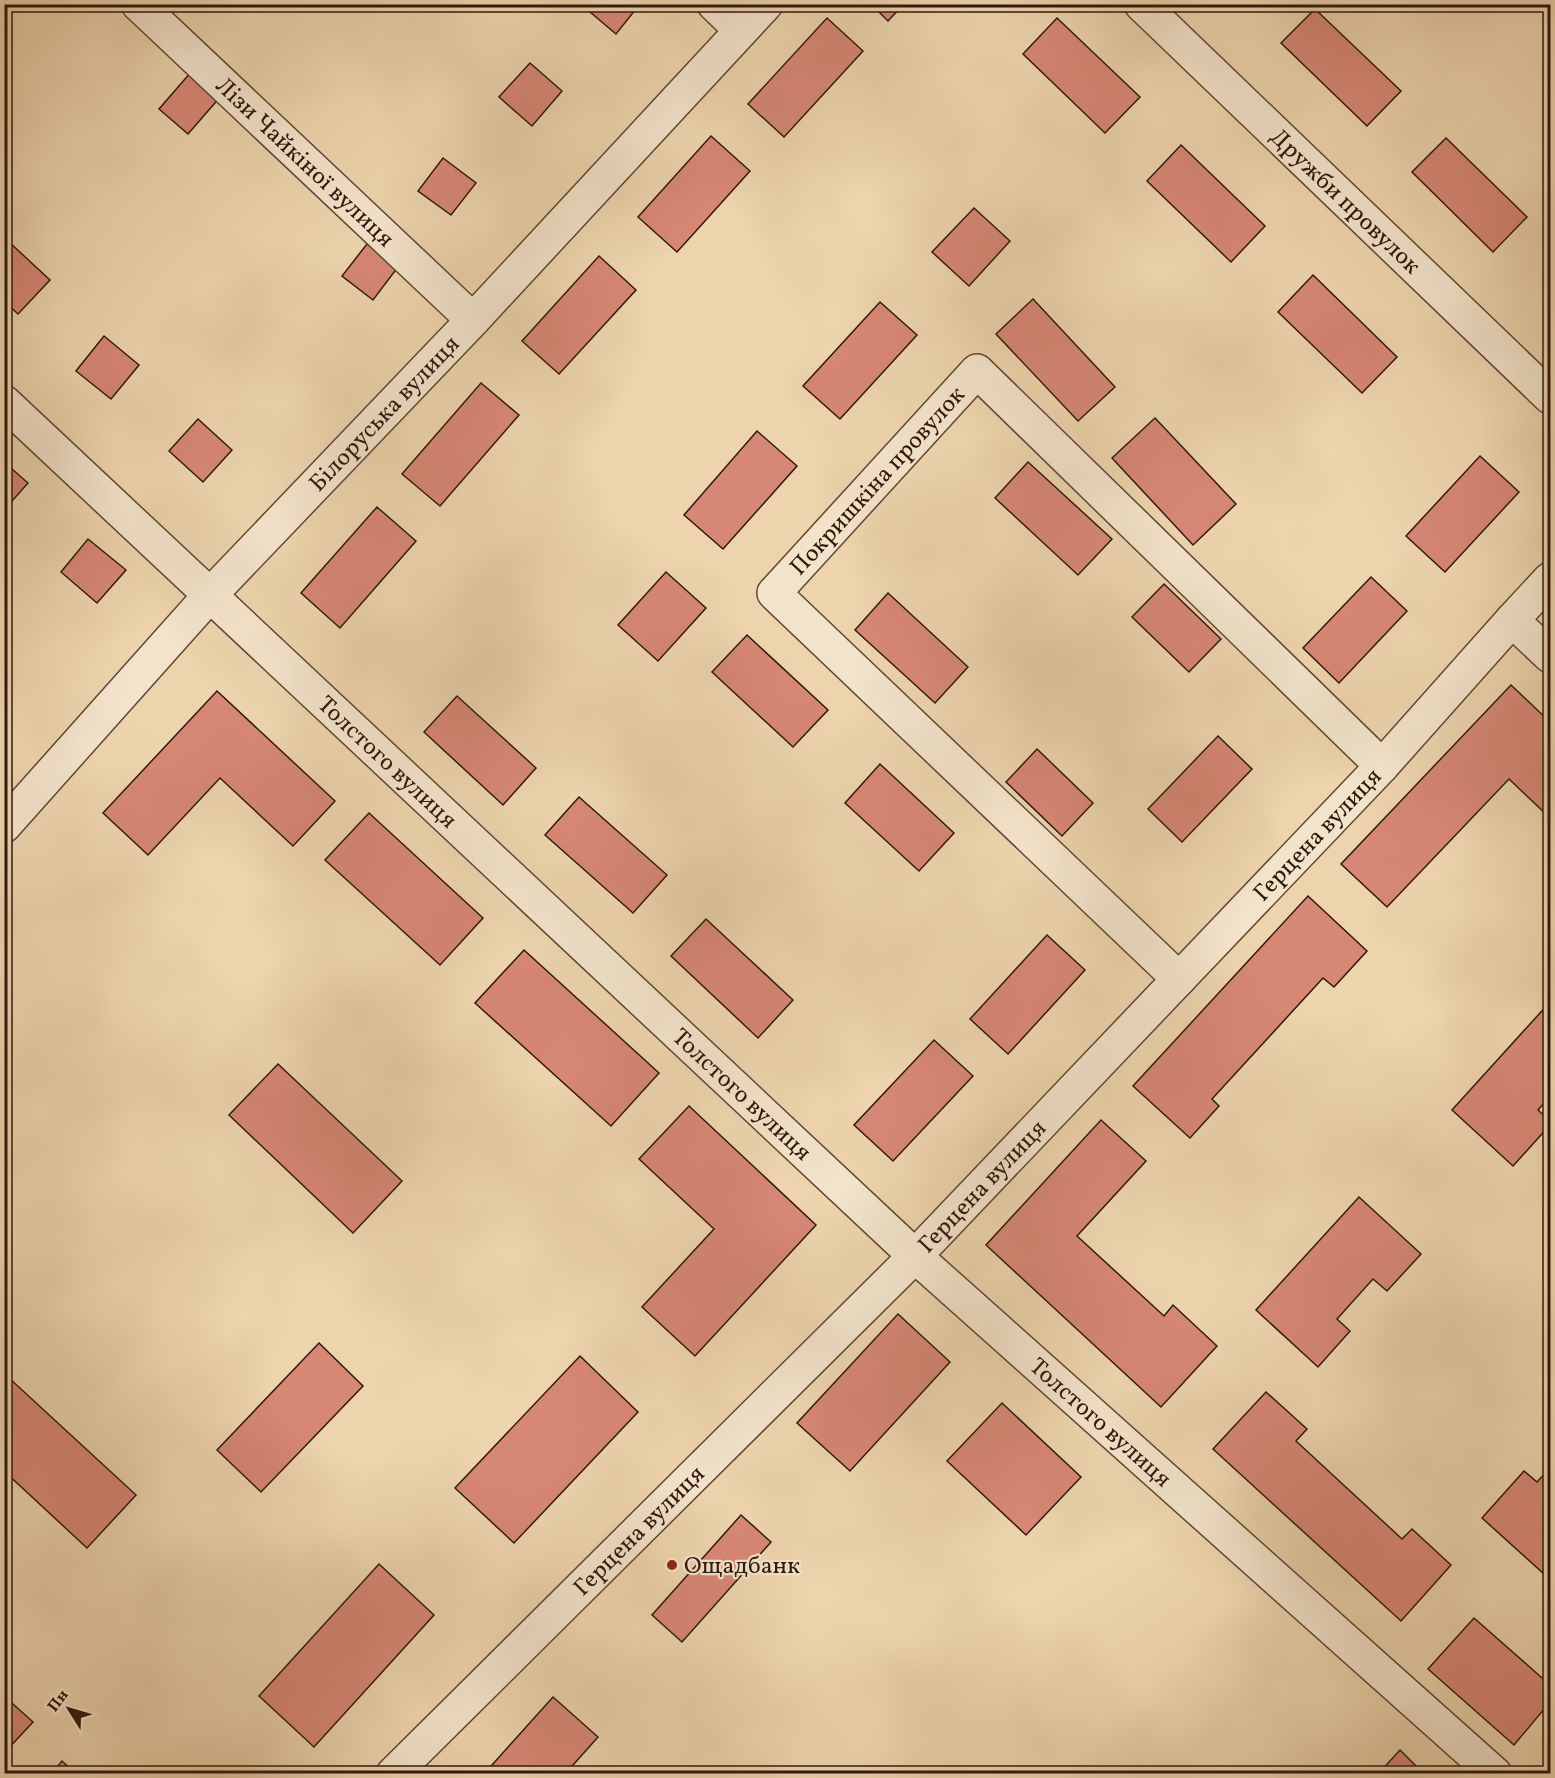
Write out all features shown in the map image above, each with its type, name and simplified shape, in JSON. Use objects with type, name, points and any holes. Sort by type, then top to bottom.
[{"type":"street","name":"Лізи Чайкіної вулиця","points":[[138,4],[473,320]]},
{"type":"street","points":[[714,4],[741,30]]},
{"type":"street","name":"Білоруська вулиця","points":[[4,826],[211,594],[473,320],[766,4]]},
{"type":"street","name":"Дружби провулок","points":[[1141,4],[1551,397]]},
{"type":"street","name":"Покришкіна провулок","points":[[1179,979],[774,592],[977,371],[1382,766]]},
{"type":"street","name":"Толстого вулиця","points":[[4,402],[915,1256],[1495,1773]]},
{"type":"street","name":"Герцена вулиця","points":[[393,1773],[915,1256],[1382,766],[1551,579]]},
{"type":"street","points":[[1512,620],[1551,656]]},
{"type":"building","points":[[584,4],[640,4],[616,34],[583,6]]},
{"type":"building","points":[[871,4],[904,4],[888,21]]},
{"type":"building","points":[[1315,9],[1401,91],[1367,126],[1281,43]]},
{"type":"building","points":[[827,18],[863,51],[784,137],[748,104]]},
{"type":"building","points":[[1057,18],[1140,97],[1105,133],[1023,54]]},
{"type":"building","points":[[530,63],[562,91],[532,126],[499,97]]},
{"type":"building","points":[[198,64],[227,89],[188,134],[159,109]]},
{"type":"building","points":[[711,136],[750,171],[677,252],[638,217]]},
{"type":"building","points":[[1446,138],[1527,217],[1493,252],[1412,172]]},
{"type":"building","points":[[1181,145],[1265,226],[1231,262],[1147,181]]},
{"type":"building","points":[[443,158],[476,183],[451,215],[418,191]]},
{"type":"building","points":[[974,208],[1010,241],[969,286],[932,252]]},
{"type":"building","points":[[9,242],[50,280],[18,314],[4,301],[4,247]]},
{"type":"building","points":[[367,244],[398,267],[373,300],[342,276]]},
{"type":"building","points":[[599,256],[636,290],[559,374],[522,341]]},
{"type":"building","points":[[1313,275],[1397,357],[1362,393],[1278,312]]},
{"type":"building","points":[[1033,299],[1115,387],[1078,421],[996,334]]},
{"type":"building","points":[[880,302],[917,335],[840,419],[803,386]]},
{"type":"building","points":[[104,336],[139,365],[111,399],[76,371]]},
{"type":"building","points":[[481,383],[519,415],[440,506],[402,474]]},
{"type":"building","points":[[1155,418],[1236,504],[1193,545],[1112,458]]},
{"type":"building","points":[[198,419],[232,450],[203,482],[169,451]]},
{"type":"building","points":[[757,431],[797,466],[723,549],[684,515]]},
{"type":"building","points":[[1480,456],[1519,492],[1445,572],[1406,536]]},
{"type":"building","points":[[4,462],[28,483],[4,510]]},
{"type":"building","points":[[1028,462],[1112,539],[1078,575],[995,498]]},
{"type":"building","points":[[377,507],[416,541],[340,628],[301,593]]},
{"type":"building","points":[[88,539],[126,570],[97,603],[61,572]]},
{"type":"building","points":[[666,572],[706,608],[658,661],[618,625]]},
{"type":"building","points":[[1371,577],[1407,611],[1339,683],[1303,648]]},
{"type":"building","points":[[1164,584],[1221,639],[1189,672],[1132,617]]},
{"type":"building","points":[[888,593],[968,667],[935,703],[855,630]]},
{"type":"building","points":[[747,635],[828,710],[793,747],[712,672]]},
{"type":"building","points":[[1511,685],[1550,722],[1550,818],[1509,779],[1387,907],[1341,864]]},
{"type":"building","points":[[217,691],[335,801],[293,846],[220,778],[148,855],[103,813]]},
{"type":"building","points":[[457,696],[536,768],[503,805],[424,732]]},
{"type":"building","points":[[1218,736],[1252,769],[1182,842],[1148,809]]},
{"type":"building","points":[[1037,749],[1093,803],[1062,836],[1006,782]]},
{"type":"building","points":[[880,764],[954,833],[919,871],[845,803]]},
{"type":"building","points":[[579,797],[667,875],[633,913],[545,835]]},
{"type":"building","points":[[369,813],[483,918],[440,965],[325,860]]},
{"type":"building","points":[[1308,896],[1367,951],[1334,987],[1323,978],[1212,1099],[1219,1106],[1190,1138],[1133,1086]]},
{"type":"building","points":[[706,919],[793,1000],[758,1038],[671,956]]},
{"type":"building","points":[[1047,935],[1085,970],[1008,1054],[970,1019]]},
{"type":"building","points":[[524,950],[659,1073],[611,1126],[475,1003]]},
{"type":"building","points":[[1550,1002],[1550,1096],[1538,1110],[1550,1121],[1550,1125],[1513,1166],[1452,1110]]},
{"type":"building","points":[[934,1040],[973,1076],[893,1161],[854,1125]]},
{"type":"building","points":[[278,1064],[402,1181],[353,1233],[229,1115]]},
{"type":"building","points":[[689,1106],[816,1225],[695,1356],[642,1307],[714,1229],[639,1159]]},
{"type":"building","points":[[1101,1120],[1146,1161],[1077,1236],[1164,1316],[1173,1305],[1217,1346],[1161,1407],[986,1245]]},
{"type":"building","points":[[1359,1197],[1421,1254],[1387,1291],[1373,1279],[1337,1319],[1350,1331],[1318,1367],[1256,1310]]},
{"type":"building","points":[[898,1314],[950,1362],[850,1471],[797,1423]]},
{"type":"building","points":[[319,1343],[363,1386],[261,1492],[217,1450]]},
{"type":"building","points":[[580,1356],[638,1412],[514,1543],[455,1488]]},
{"type":"building","points":[[9,1378],[136,1495],[87,1548],[4,1471],[4,1383]]},
{"type":"building","points":[[1266,1392],[1307,1429],[1296,1441],[1402,1539],[1412,1529],[1451,1565],[1401,1621],[1213,1449]]},
{"type":"building","points":[[1002,1403],[1081,1477],[1026,1535],[947,1461]]},
{"type":"building","points":[[1550,1468],[1550,1567],[1544,1574],[1482,1518],[1524,1471],[1537,1482]]},
{"type":"building","points":[[741,1515],[771,1542],[682,1642],[652,1615]]},
{"type":"building","points":[[379,1564],[434,1615],[314,1747],[259,1696]]},
{"type":"building","points":[[1474,1618],[1550,1685],[1550,1702],[1514,1745],[1428,1669]]},
{"type":"building","points":[[4,1696],[33,1722],[4,1753]]},
{"type":"building","points":[[553,1697],[598,1737],[565,1774],[484,1774]]},
{"type":"building","points":[[1400,1750],[1424,1774],[1378,1774]]},
{"type":"building","points":[[62,1761],[76,1774],[51,1774]]},
{"type":"place","name":"Ощадбанк","points":[[672,1565]]}]
